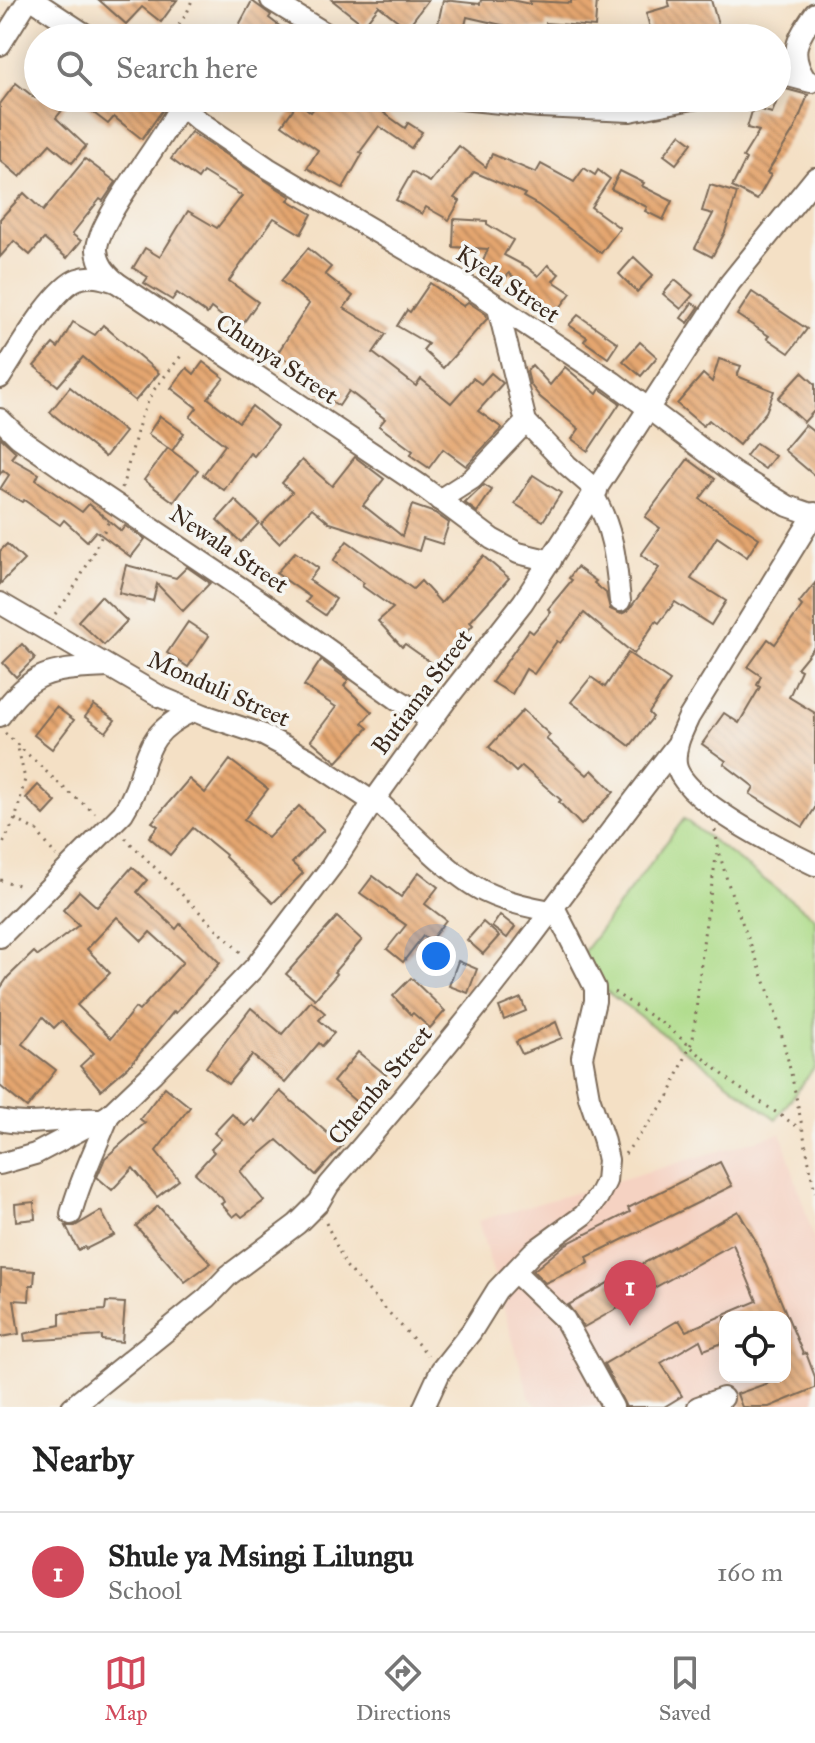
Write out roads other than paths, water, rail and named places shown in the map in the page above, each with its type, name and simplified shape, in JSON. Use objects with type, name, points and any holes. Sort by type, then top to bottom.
[{"type":"street","points":[[0,45],[30,0],[69,24]]},
{"type":"street","points":[[271,0],[310,24]]},
{"type":"street","points":[[810,82],[796,64],[796,49],[800,36],[815,13]]},
{"type":"street","points":[[116,282],[104,271],[98,259],[97,247],[103,228],[166,133],[173,112]]},
{"type":"street","name":"Kyela Street","points":[[188,112],[268,168],[425,260],[613,382],[734,473],[788,506],[814,514]]},
{"type":"street","points":[[166,133],[197,120]]},
{"type":"street","name":"Butiama Street","points":[[0,1164],[35,1154],[105,1117],[153,1073],[255,967],[331,867],[431,720],[505,627],[551,561],[646,409],[730,283],[815,178]]},
{"type":"street","name":"Chunya Street","points":[[0,378],[53,299],[76,279],[95,276],[116,282],[492,539],[518,553],[551,561]]},
{"type":"street","points":[[498,308],[526,422],[595,493],[606,519],[617,555],[620,601]]},
{"type":"street","name":"Newala Street","points":[[0,419],[18,437],[431,720]]},
{"type":"street","points":[[439,500],[472,479],[526,422]]},
{"type":"street","name":"Chemba Street","points":[[72,1407],[207,1298],[229,1275],[297,1224],[319,1202],[329,1185],[431,1066],[676,746],[689,717],[814,514]]},
{"type":"street","name":"Monduli Street","points":[[0,603],[161,697],[261,734],[307,758],[374,801],[474,885],[520,906],[552,909]]},
{"type":"street","points":[[0,716],[26,684],[46,673],[108,667]]},
{"type":"street","points":[[0,937],[112,825],[133,797],[156,735],[177,718],[193,711]]},
{"type":"street","points":[[676,746],[676,767],[683,781],[745,829],[815,865]]},
{"type":"street","points":[[424,1407],[441,1370],[471,1332],[497,1290],[533,1252],[584,1215],[606,1181],[608,1160],[589,1097],[582,1057],[595,1001],[595,988],[552,909]]},
{"type":"street","points":[[0,1120],[41,1125],[68,1119],[105,1117],[97,1148],[81,1180],[71,1214]]},
{"type":"street","points":[[515,1272],[565,1320],[613,1407]]},
{"type":"street","points":[[698,1407],[723,1398]]},
{"type":"place","name":"Shule ya Msingi Lilungu","points":[[630,1326]]}]
